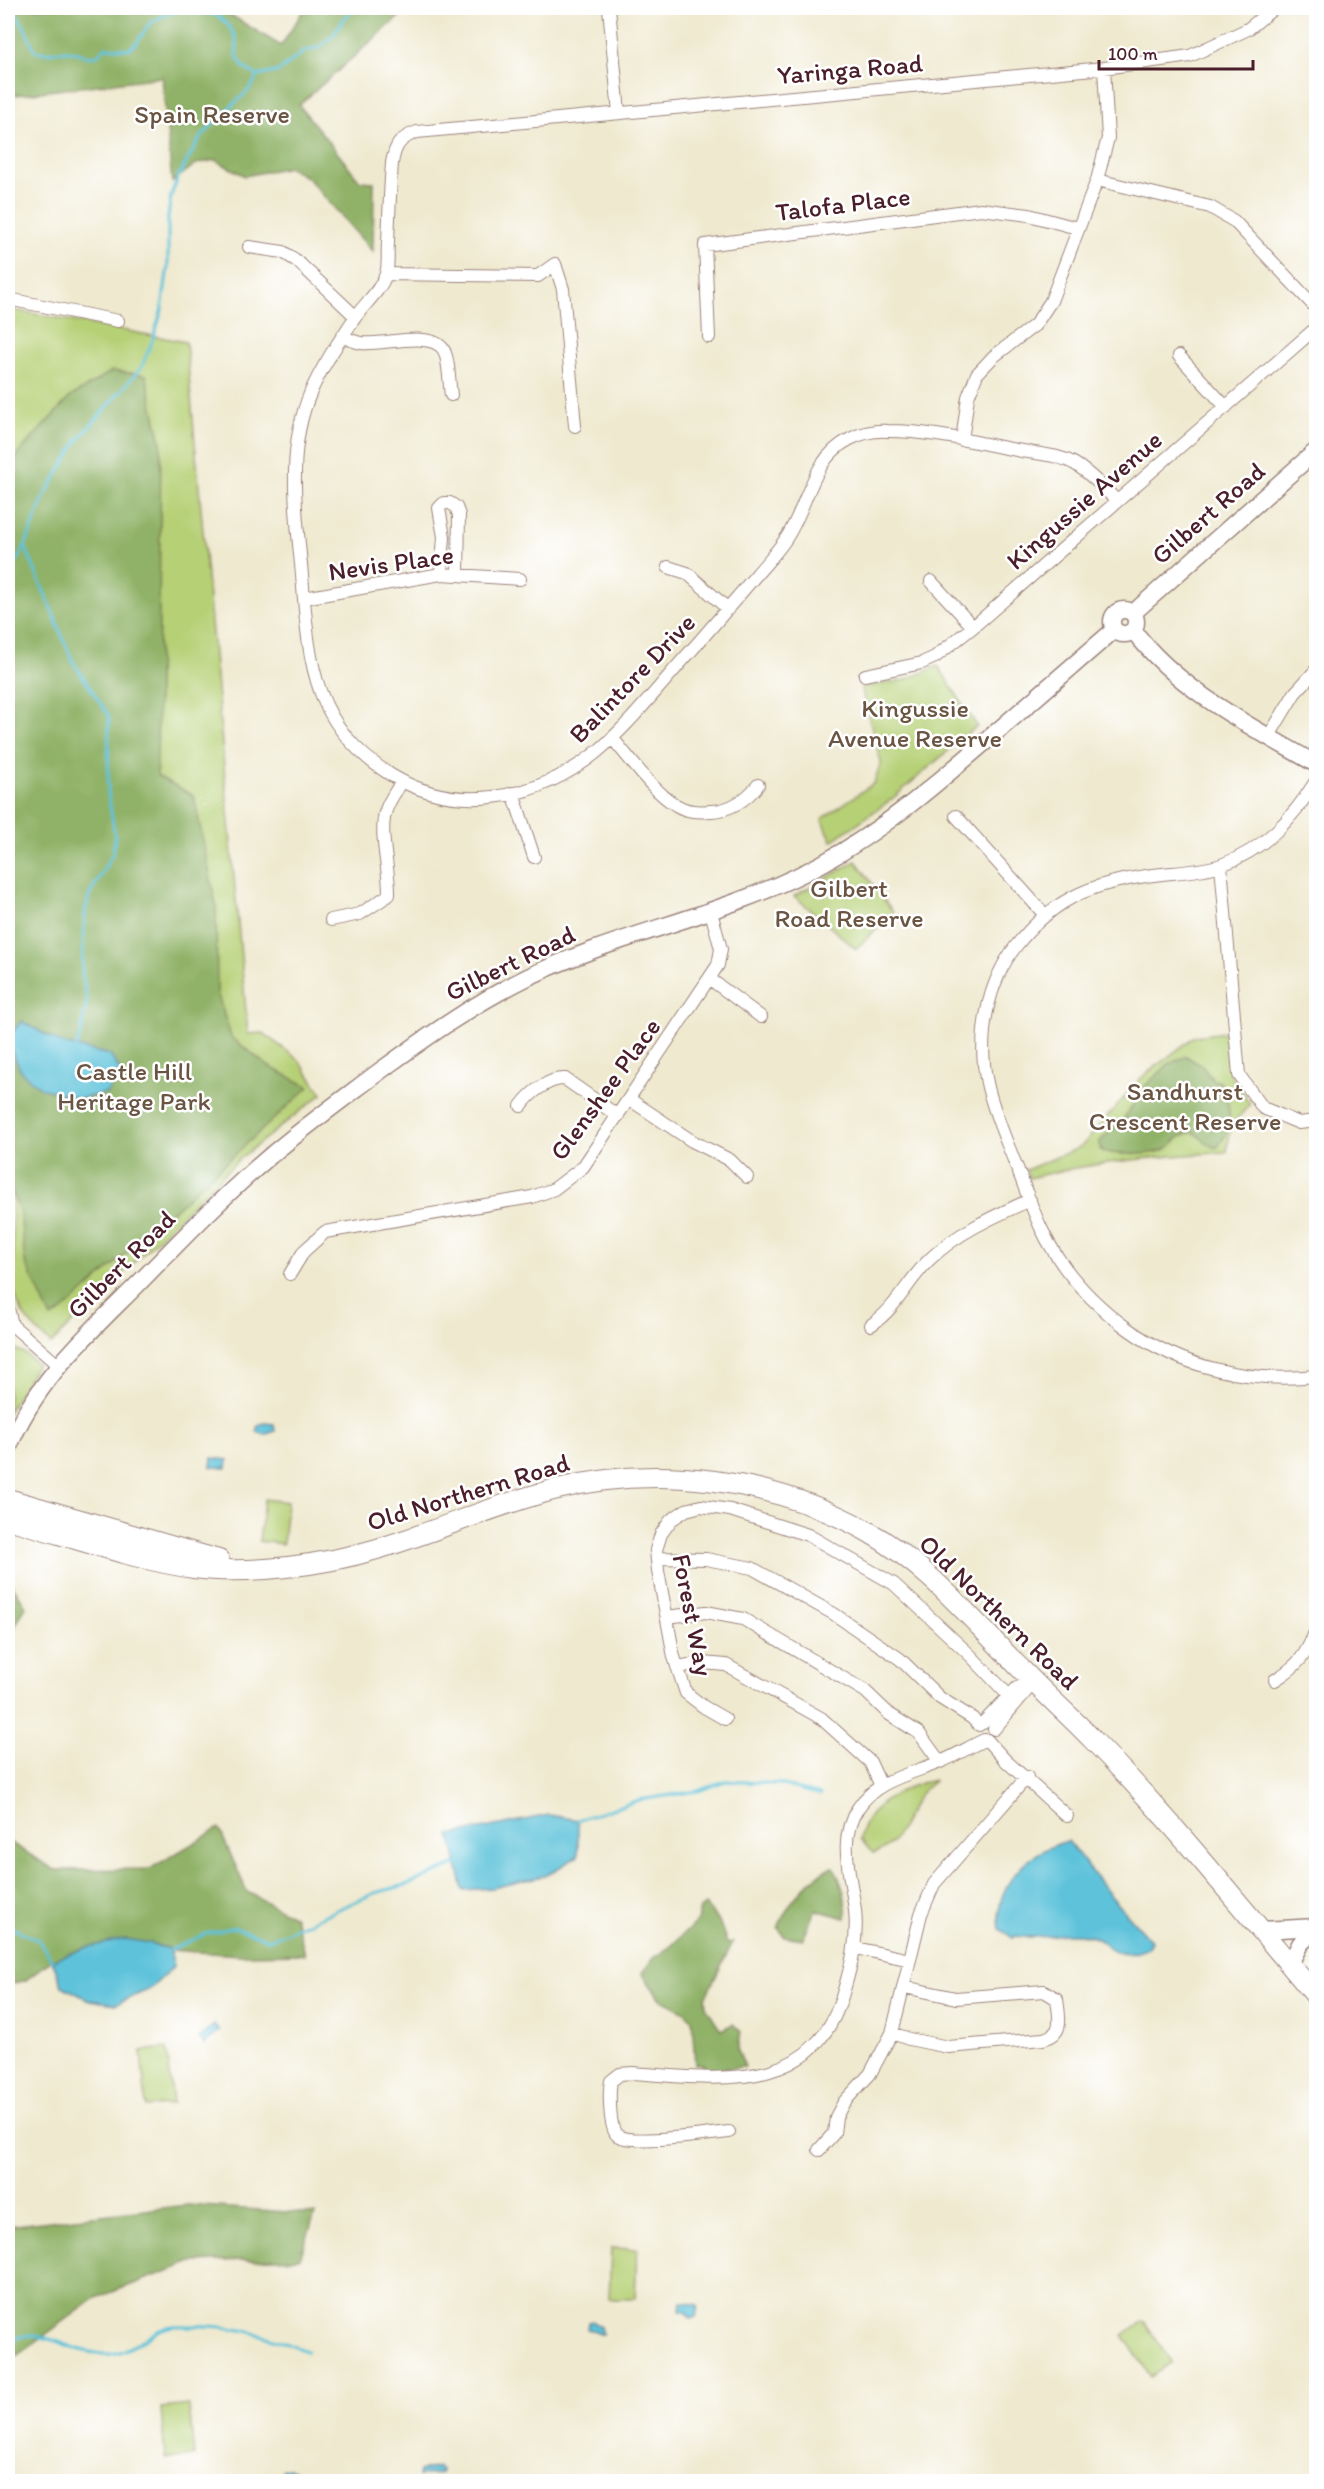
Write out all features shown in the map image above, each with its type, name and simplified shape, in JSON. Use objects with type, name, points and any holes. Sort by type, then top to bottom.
[{"type":"main road","name":"Gilbert Road","points":[[1133,613],[1317,451]]},
{"type":"main road","points":[[1125,609],[1133,613],[1136,622],[1133,630],[1123,634],[1114,630],[1112,620],[1117,612],[1125,609]]},
{"type":"main road","name":"Gilbert Road","points":[[8,1449],[17,1426],[58,1365],[216,1205],[268,1157],[329,1109],[461,1013],[529,976],[586,952],[748,898],[821,864],[876,831],[926,792],[1114,630]]},
{"type":"main road","points":[[1133,630],[1181,678],[1209,700],[1317,764]]},
{"type":"main road","name":"Old Northern Road","points":[[8,1519],[181,1566],[229,1571],[299,1565],[376,1550],[516,1501],[583,1484],[645,1477],[706,1480],[743,1486],[785,1497],[830,1513],[871,1534],[913,1563],[943,1590],[1094,1741],[1317,1996]]},
{"type":"main road","name":"Old Northern Road","points":[[8,1499],[198,1555],[256,1568]]},
{"type":"main road","points":[[1261,1930],[1317,1928]]},
{"type":"main road","points":[[1290,1964],[1300,1944],[1317,1928]]},
{"type":"street","points":[[609,8],[619,113]]},
{"type":"street","name":"Yaringa Road","points":[[417,132],[1104,68],[1190,56],[1248,29],[1274,8]]},
{"type":"street","points":[[962,440],[968,397],[977,374],[993,357],[1035,325],[1051,301],[1097,180],[1108,138],[1104,68]]},
{"type":"street","name":"Balintore Drive","points":[[417,132],[403,137],[394,148],[386,274],[375,294],[355,316],[308,395],[301,415],[295,472],[309,655],[322,698],[342,732],[373,763],[402,781],[442,796],[468,800],[490,798],[513,793],[560,776],[580,764],[612,738],[728,609],[786,540],[823,461],[838,446],[853,437],[870,431],[891,430],[1057,457],[1074,463],[1117,501]]},
{"type":"street","points":[[1097,180],[1210,207],[1234,221],[1317,308]]},
{"type":"street","name":"Talofa Place","points":[[709,337],[705,245],[981,209],[1029,215],[1077,228]]},
{"type":"street","points":[[249,247],[283,252],[290,256],[355,316]]},
{"type":"street","points":[[386,274],[538,276],[555,264],[563,289],[575,426]]},
{"type":"street","points":[[8,299],[118,321]]},
{"type":"street","name":"Kingussie Avenue","points":[[865,675],[922,663],[935,657],[973,627],[1317,328]]},
{"type":"street","points":[[343,337],[362,343],[421,340],[435,342],[443,347],[447,356],[451,395]]},
{"type":"street","points":[[1179,356],[1226,407]]},
{"type":"street","points":[[441,574],[444,537],[439,508],[444,503],[450,503],[456,507],[459,514],[458,574]]},
{"type":"street","points":[[668,567],[687,573],[728,609]]},
{"type":"street","name":"Nevis Place","points":[[304,598],[441,574],[520,579]]},
{"type":"street","points":[[931,581],[973,627]]},
{"type":"street","points":[[1269,736],[1295,693],[1317,670]]},
{"type":"street","points":[[612,738],[662,794],[676,806],[695,812],[722,810],[743,802],[758,785]]},
{"type":"street","points":[[331,920],[360,914],[389,895],[383,833],[386,811],[402,781]]},
{"type":"street","points":[[1317,781],[1302,805],[1274,835],[1248,852],[1221,865],[1103,884],[1082,891],[1045,915],[1014,949],[997,979],[987,1012],[983,1048],[987,1083],[996,1113],[1040,1227],[1068,1272],[1110,1315],[1152,1344],[1208,1368],[1256,1377],[1317,1376]]},
{"type":"street","points":[[513,793],[534,857]]},
{"type":"street","points":[[956,816],[1045,915]]},
{"type":"street","points":[[1221,865],[1239,1075],[1263,1108],[1299,1123],[1317,1121]]},
{"type":"street","name":"Glenshee Place","points":[[290,1274],[304,1251],[325,1232],[532,1197],[554,1189],[583,1167],[718,965],[721,949],[711,912]]},
{"type":"street","points":[[710,979],[761,1017]]},
{"type":"street","points":[[521,1106],[536,1090],[559,1078],[566,1079],[618,1116]]},
{"type":"street","points":[[629,1100],[692,1141],[730,1160],[747,1177]]},
{"type":"street","points":[[871,1325],[884,1317],[930,1259],[980,1223],[1030,1200]]},
{"type":"street","points":[[8,1308],[10,1325],[58,1365]]},
{"type":"street","name":"Forest Way","points":[[725,1719],[686,1693],[677,1667],[657,1558],[661,1534],[671,1520],[686,1509],[701,1506],[771,1522],[808,1534],[894,1584],[970,1654],[1009,1696]]},
{"type":"street","points":[[657,1558],[706,1559],[752,1568],[834,1614],[900,1659],[940,1698],[972,1718],[1005,1760],[1067,1816]]},
{"type":"street","points":[[667,1617],[706,1612],[744,1619],[866,1691],[893,1717],[919,1733],[940,1762]]},
{"type":"street","points":[[1275,1680],[1305,1656],[1317,1630]]},
{"type":"street","points":[[677,1667],[702,1663],[726,1665],[821,1718],[870,1762],[881,1786]]},
{"type":"street","points":[[986,1734],[1009,1696],[1017,1688],[1034,1682]]},
{"type":"street","points":[[729,2132],[645,2140],[628,2140],[618,2137],[613,2130],[609,2090],[611,2080],[620,2074],[632,2073],[714,2079],[775,2071],[796,2061],[820,2040],[832,2025],[840,2006],[856,1948],[855,1911],[846,1850],[852,1818],[858,1807],[881,1786],[940,1762],[967,1748],[986,1734],[1034,1682]]},
{"type":"street","points":[[819,2150],[834,2133],[836,2116],[844,2102],[870,2074],[892,2033],[923,1907],[934,1884],[1026,1778]]},
{"type":"street","points":[[856,1948],[910,1960]]},
{"type":"street","points":[[892,2033],[948,2047],[1043,2039],[1051,2037],[1058,2031],[1060,2025],[1057,2000],[1044,1991],[956,1998],[904,1987]]},
{"type":"green space","name":"Spain Reserve","points":[[8,8],[223,8],[224,11],[281,46],[305,8],[407,8],[299,105],[360,181],[374,182],[373,252],[308,178],[289,167],[245,176],[215,160],[196,164],[172,182],[162,77],[8,96]]},
{"type":"green space","name":"Castle Hill Heritage Park","points":[[8,309],[186,342],[248,1034],[263,1033],[299,1060],[322,1094],[238,1160],[51,1344],[26,1319],[15,1297],[12,1180],[8,1174]]},
{"type":"green space","name":"Castle Hill Heritage Park","points":[[112,371],[146,375],[161,443],[157,776],[194,796],[216,905],[217,992],[231,1037],[268,1066],[309,1087],[64,1310],[51,1318],[25,1262],[20,1213],[8,1181],[8,474],[20,451],[70,397]]},
{"type":"green space","name":"Kingussie Avenue Reserve","points":[[938,666],[977,726],[892,799],[832,841],[822,819],[874,783],[881,762],[861,687],[905,680]]},
{"type":"green space","name":"Gilbert Road Reserve","points":[[856,861],[893,912],[856,949],[794,896]]},
{"type":"green space","name":"Sandhurst Crescent Reserve","points":[[1225,1032],[1231,1076],[1250,1104],[1231,1126],[1227,1152],[1103,1164],[1029,1178],[1026,1170],[1081,1147],[1141,1078],[1195,1036]]},
{"type":"green space","points":[[1186,1056],[1202,1066],[1213,1080],[1220,1082],[1227,1099],[1229,1125],[1216,1148],[1193,1132],[1181,1136],[1161,1151],[1121,1154],[1100,1150],[1100,1141],[1123,1120],[1145,1086],[1169,1064]]},
{"type":"green space","points":[[8,1346],[24,1353],[37,1364],[8,1412]]},
{"type":"green space","points":[[264,1499],[287,1502],[283,1544],[259,1541]]},
{"type":"green space","points":[[8,1581],[26,1606],[8,1640]]},
{"type":"green space","points":[[935,1780],[918,1797],[895,1839],[882,1850],[873,1853],[860,1839],[870,1816],[878,1807],[899,1792]]},
{"type":"green space","points":[[219,1828],[247,1892],[295,1917],[305,1954],[240,1955],[170,1950],[150,1943],[88,1947],[52,1960],[26,1980],[8,1985],[8,1841],[55,1870],[150,1869]]},
{"type":"green space","points":[[832,1866],[839,1876],[843,1890],[846,1918],[815,1910],[803,1939],[784,1936],[778,1928],[793,1900],[815,1878]]},
{"type":"green space","points":[[705,1905],[719,1921],[727,1943],[733,1942],[705,1998],[706,2007],[721,2030],[733,2024],[741,2032],[738,2050],[745,2067],[701,2070],[703,2064],[695,2064],[692,2019],[685,2012],[660,1999],[642,1973],[653,1958],[671,1946],[697,1921],[700,1909]]},
{"type":"green space","points":[[167,2048],[173,2104],[146,2107],[141,2051]]},
{"type":"green space","points":[[188,2205],[315,2214],[300,2258],[192,2262],[96,2298],[12,2359],[8,2359],[8,2226]]},
{"type":"green space","points":[[611,2248],[637,2249],[635,2299],[609,2299]]},
{"type":"green space","points":[[1144,2321],[1172,2363],[1151,2377],[1123,2335]]},
{"type":"green space","points":[[189,2405],[194,2456],[165,2459],[161,2408]]},
{"type":"water","points":[[21,1021],[63,1044],[110,1055],[120,1070],[107,1093],[79,1099],[41,1088],[22,1073],[8,1044],[8,1038]]},
{"type":"water","points":[[264,1423],[274,1424],[275,1431],[265,1435],[257,1432],[257,1427]]},
{"type":"water","points":[[212,1458],[228,1460],[227,1468],[211,1467]]},
{"type":"water","points":[[549,1815],[578,1820],[578,1856],[547,1875],[493,1888],[463,1890],[450,1835]]},
{"type":"water","points":[[1068,1841],[1110,1895],[1151,1941],[1148,1948],[1125,1954],[1111,1949],[1090,1936],[1080,1934],[1016,1936],[1013,1938],[1000,1929],[999,1913],[1002,1898],[1016,1873],[1039,1853]]},
{"type":"water","points":[[125,1939],[150,1943],[170,1950],[174,1966],[150,1989],[116,2004],[89,2000],[62,1986],[52,1960],[88,1947]]},
{"type":"water","points":[[214,2025],[220,2031],[204,2044],[199,2038]]},
{"type":"water","points":[[681,2302],[698,2305],[696,2316],[690,2318],[686,2312],[680,2311]]},
{"type":"water","points":[[591,2321],[601,2327],[603,2335],[587,2329],[588,2322]]},
{"type":"water","points":[[437,2467],[441,2471],[438,2473],[418,2476],[419,2471]]},
{"type":"water","points":[[288,2468],[299,2473],[298,2481],[290,2481],[282,2477],[281,2470]]},
{"type":"waterway","points":[[8,13],[15,13],[18,17],[35,51],[74,52],[91,57],[106,47],[129,49],[137,42],[150,23],[178,10],[217,15],[229,26],[236,38],[237,57],[244,68],[258,76],[279,71],[305,51],[320,47],[355,8]]},
{"type":"waterway","points":[[8,578],[25,546],[44,497],[78,440],[141,368],[162,309],[168,266],[168,217],[171,196],[178,177],[199,140],[218,118],[248,91],[258,76]]},
{"type":"waterway","points":[[25,546],[73,662],[109,716],[108,793],[115,836],[113,853],[89,896],[85,912],[82,974],[87,1001],[81,1034],[76,1047]]},
{"type":"waterway","points":[[578,1820],[639,1800],[698,1791],[725,1781],[780,1784],[820,1795]]},
{"type":"waterway","points":[[170,1950],[206,1934],[235,1927],[269,1940],[375,1893],[406,1885],[457,1864]]},
{"type":"waterway","points":[[8,1926],[38,1940],[52,1960]]},
{"type":"waterway","points":[[8,2341],[33,2336],[84,2351],[110,2354],[125,2350],[168,2327],[207,2326],[251,2332],[307,2351]]}]
